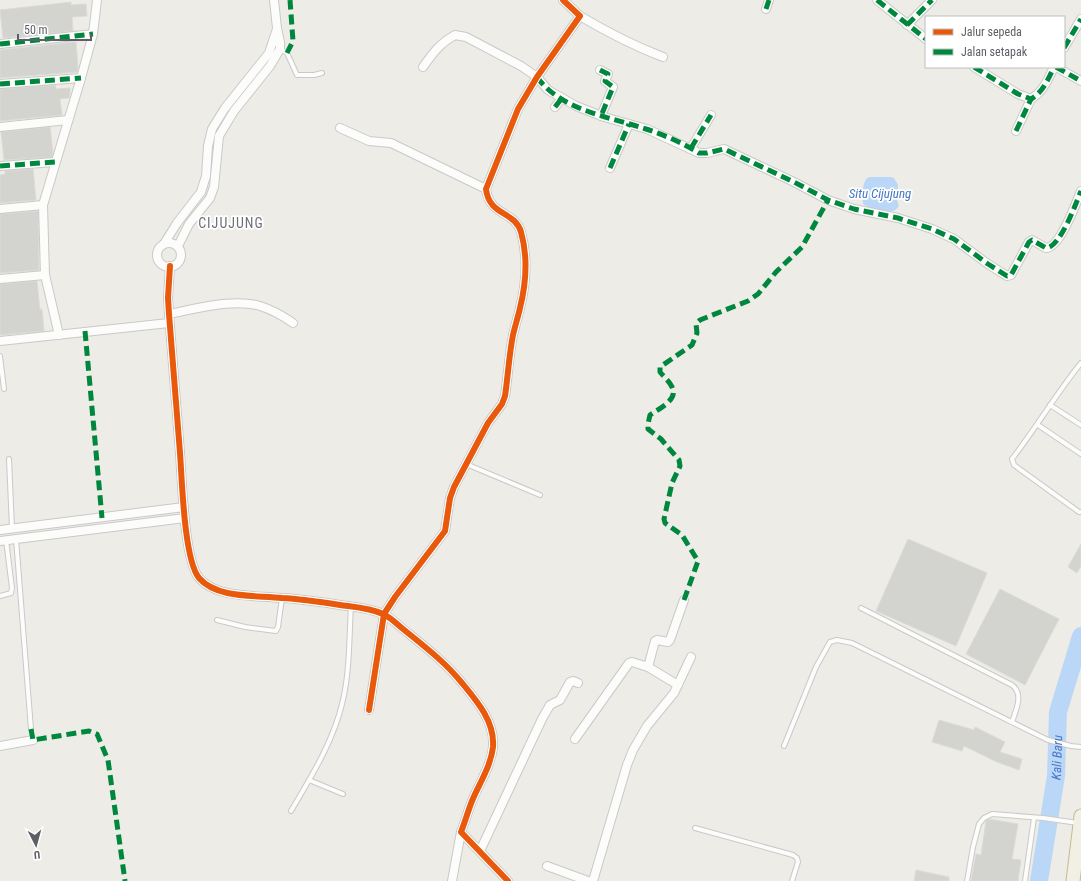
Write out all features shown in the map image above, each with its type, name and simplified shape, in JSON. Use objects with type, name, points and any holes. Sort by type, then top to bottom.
[{"type":"highway","points":[[1073,881],[1081,819]]},
{"type":"street","points":[[59,335],[45,275],[43,205],[93,34],[97,0]]},
{"type":"street","points":[[178,246],[189,224],[210,198],[214,187],[219,136],[221,132],[234,110],[270,66],[280,49],[274,0]]},
{"type":"street","points":[[563,0],[580,16],[625,41],[663,57]]},
{"type":"street","points":[[766,9],[769,0]]},
{"type":"street","points":[[877,0],[925,38]]},
{"type":"street","points":[[907,25],[932,0]]},
{"type":"street","points":[[369,710],[384,614],[395,597],[445,531],[450,498],[488,423],[502,404],[505,396],[513,333],[521,308],[526,256],[520,230],[508,217],[489,203],[486,189],[518,109],[537,77],[580,16]]},
{"type":"street","points":[[1065,46],[1081,19]]},
{"type":"street","points":[[164,244],[174,244],[178,246],[181,251],[179,261],[175,265],[164,265],[160,262],[158,252],[160,247],[164,244],[177,223],[201,192],[206,176],[208,146],[212,129],[225,108],[269,53],[277,28]]},
{"type":"street","points":[[0,44],[93,34]]},
{"type":"street","points":[[423,67],[435,50],[444,41],[455,35],[466,38],[521,66],[537,77],[548,90],[576,106],[601,116],[647,129],[699,153],[724,149],[828,200],[854,209],[898,218],[932,229],[954,239],[1007,276],[1011,275],[1029,242],[1032,240],[1046,248],[1053,246],[1060,235],[1081,191]]},
{"type":"street","points":[[976,68],[1018,94],[1031,99]]},
{"type":"street","points":[[1016,131],[1031,99],[1038,95],[1044,88],[1054,68]]},
{"type":"street","points":[[1057,68],[1081,80]]},
{"type":"street","points":[[600,70],[608,74],[605,82],[613,87],[601,116]]},
{"type":"street","points":[[0,84],[81,78]]},
{"type":"street","points":[[555,107],[562,98]]},
{"type":"street","points":[[691,148],[711,115]]},
{"type":"street","points":[[0,127],[68,120]]},
{"type":"street","points":[[610,168],[628,124]]},
{"type":"street","points":[[340,128],[369,141],[391,143],[486,189]]},
{"type":"street","points":[[0,166],[56,162]]},
{"type":"street","points":[[0,209],[43,205]]},
{"type":"street","points":[[170,266],[168,298],[169,323],[184,507],[191,558],[196,572],[200,579],[214,589],[242,595],[351,606],[384,614],[444,662],[476,700],[489,722],[492,731],[493,747],[490,760],[471,803],[452,881]]},
{"type":"street","points":[[0,279],[45,275]]},
{"type":"street","points":[[169,314],[211,306],[244,303],[260,306],[276,312],[293,323]]},
{"type":"street","points":[[0,342],[169,323]]},
{"type":"street","points":[[0,530],[184,507]]},
{"type":"street","points":[[3,540],[185,518]]},
{"type":"street","points":[[648,667],[655,641],[668,642],[670,640],[684,600]]},
{"type":"street","points":[[593,881],[627,765],[633,750],[647,726],[671,697],[691,658]]},
{"type":"street","points":[[575,739],[629,664],[635,662],[648,667],[678,685]]},
{"type":"street","points":[[478,849],[550,705],[560,700],[570,682],[573,681],[578,683]]},
{"type":"street","points":[[0,746],[33,740]]},
{"type":"street","points":[[463,834],[508,881]]},
{"type":"street","points":[[546,866],[588,881]]},
{"type":"lane","points":[[280,49],[287,53],[297,75],[302,76],[322,73]]},
{"type":"lane","points":[[0,356],[4,389]]},
{"type":"lane","points":[[1081,363],[1050,405],[1038,425],[1012,459],[1014,465],[1081,512]]},
{"type":"lane","points":[[1050,405],[1081,425]]},
{"type":"lane","points":[[1038,425],[1081,454]]},
{"type":"lane","points":[[9,459],[12,528]]},
{"type":"lane","points":[[466,464],[540,494]]},
{"type":"lane","points":[[16,538],[31,729]]},
{"type":"lane","points":[[0,596],[11,593],[12,588],[3,540]]},
{"type":"lane","points":[[216,620],[245,627],[276,631],[278,627],[282,598]]},
{"type":"lane","points":[[291,811],[332,735],[342,703],[346,677],[351,606]]},
{"type":"lane","points":[[861,608],[1016,688],[1019,696],[1012,722]]},
{"type":"lane","points":[[784,746],[816,667],[828,645],[834,641],[852,643],[1048,740],[1081,747]]},
{"type":"lane","points":[[309,780],[344,794]]},
{"type":"lane","points":[[967,881],[979,824],[984,818],[992,814],[1043,818],[1065,822],[1081,819]]},
{"type":"lane","points":[[1025,881],[1034,818]]},
{"type":"lane","points":[[695,828],[793,855],[797,858],[798,862],[792,881]]},
{"type":"water","name":"Situ Cijujung","points":[[867,178],[894,178],[898,185],[897,200],[899,206],[896,210],[891,212],[882,212],[863,204],[864,183]]},
{"type":"building","points":[[71,2],[71,5],[86,4],[87,16],[72,17],[73,31],[3,38],[0,10]]},
{"type":"building","points":[[76,42],[77,72],[0,78],[0,50]]},
{"type":"building","points":[[55,85],[56,89],[70,88],[69,98],[60,99],[62,115],[0,121],[0,89]]},
{"type":"building","points":[[50,127],[53,153],[52,157],[4,160],[1,132]]},
{"type":"building","points":[[33,169],[36,200],[0,203],[0,175],[5,174],[5,171]]},
{"type":"building","points":[[38,211],[39,270],[0,273],[0,214]]},
{"type":"building","points":[[37,281],[44,331],[0,335],[0,284]]},
{"type":"building","points":[[908,539],[987,573],[956,646],[876,611]]},
{"type":"building","points":[[1081,544],[1081,566],[1077,573],[1068,567]]},
{"type":"building","points":[[1000,589],[1059,619],[1025,685],[966,654]]},
{"type":"building","points":[[939,720],[974,730],[975,727],[1005,742],[1000,752],[1022,759],[1019,770],[997,762],[964,746],[962,751],[932,742]]},
{"type":"building","points":[[989,819],[1018,824],[1012,859],[1021,860],[1018,881],[971,881],[976,854],[981,855],[986,821]]},
{"type":"building","points":[[916,870],[949,877],[949,881],[914,881]]},
{"type":"waterway","name":"Kali Baru","points":[[1039,881],[1056,776],[1058,712],[1081,636]]},
{"type":"marked path","points":[[287,53],[293,41],[290,0]]},
{"type":"marked path","points":[[766,9],[769,0]]},
{"type":"marked path","points":[[877,0],[925,38]]},
{"type":"marked path","points":[[907,25],[932,0]]},
{"type":"marked path","points":[[1065,46],[1081,19]]},
{"type":"marked path","points":[[0,44],[93,34]]},
{"type":"marked path","points":[[976,68],[1018,94],[1031,99],[1042,89],[1054,68]]},
{"type":"marked path","points":[[1058,68],[1081,81]]},
{"type":"marked path","points":[[600,70],[608,74],[605,81],[613,87],[601,116]]},
{"type":"marked path","points":[[537,77],[547,88],[559,97],[572,105],[587,111],[660,134],[699,153],[707,153],[724,149],[828,200],[854,209],[898,218],[932,229],[954,239],[1007,276],[1011,275],[1029,242],[1032,240],[1046,248],[1057,241],[1067,224],[1081,191]]},
{"type":"marked path","points":[[0,84],[81,78]]},
{"type":"marked path","points":[[555,107],[562,98]]},
{"type":"marked path","points":[[1016,131],[1031,99]]},
{"type":"marked path","points":[[691,148],[711,115]]},
{"type":"marked path","points":[[610,168],[629,124]]},
{"type":"marked path","points":[[0,166],[55,162]]},
{"type":"marked path","points":[[684,600],[698,561],[682,535],[665,523],[664,519],[672,483],[680,466],[679,460],[661,439],[648,429],[650,415],[667,404],[673,396],[672,387],[660,372],[660,367],[692,345],[697,333],[696,324],[700,320],[748,301],[758,294],[776,272],[802,247],[828,200]]},
{"type":"marked path","points":[[85,331],[102,518]]},
{"type":"marked path","points":[[31,729],[33,740],[89,731],[97,734],[108,760],[125,881]]},
{"type":"cycle path","points":[[369,710],[384,614],[395,597],[445,531],[450,498],[454,487],[488,423],[502,404],[505,396],[512,343],[524,290],[525,251],[518,225],[492,204],[488,198],[486,189],[518,109],[537,77],[580,16],[563,0]]},
{"type":"cycle path","points":[[170,266],[168,298],[183,499],[187,537],[194,569],[199,578],[207,585],[216,590],[227,593],[249,596],[289,598],[362,608],[386,615],[449,668],[484,712],[493,738],[490,761],[472,801],[461,832],[508,881]]},
{"type":"district","name":"CIJUJUNG","points":[[231,223]]}]
